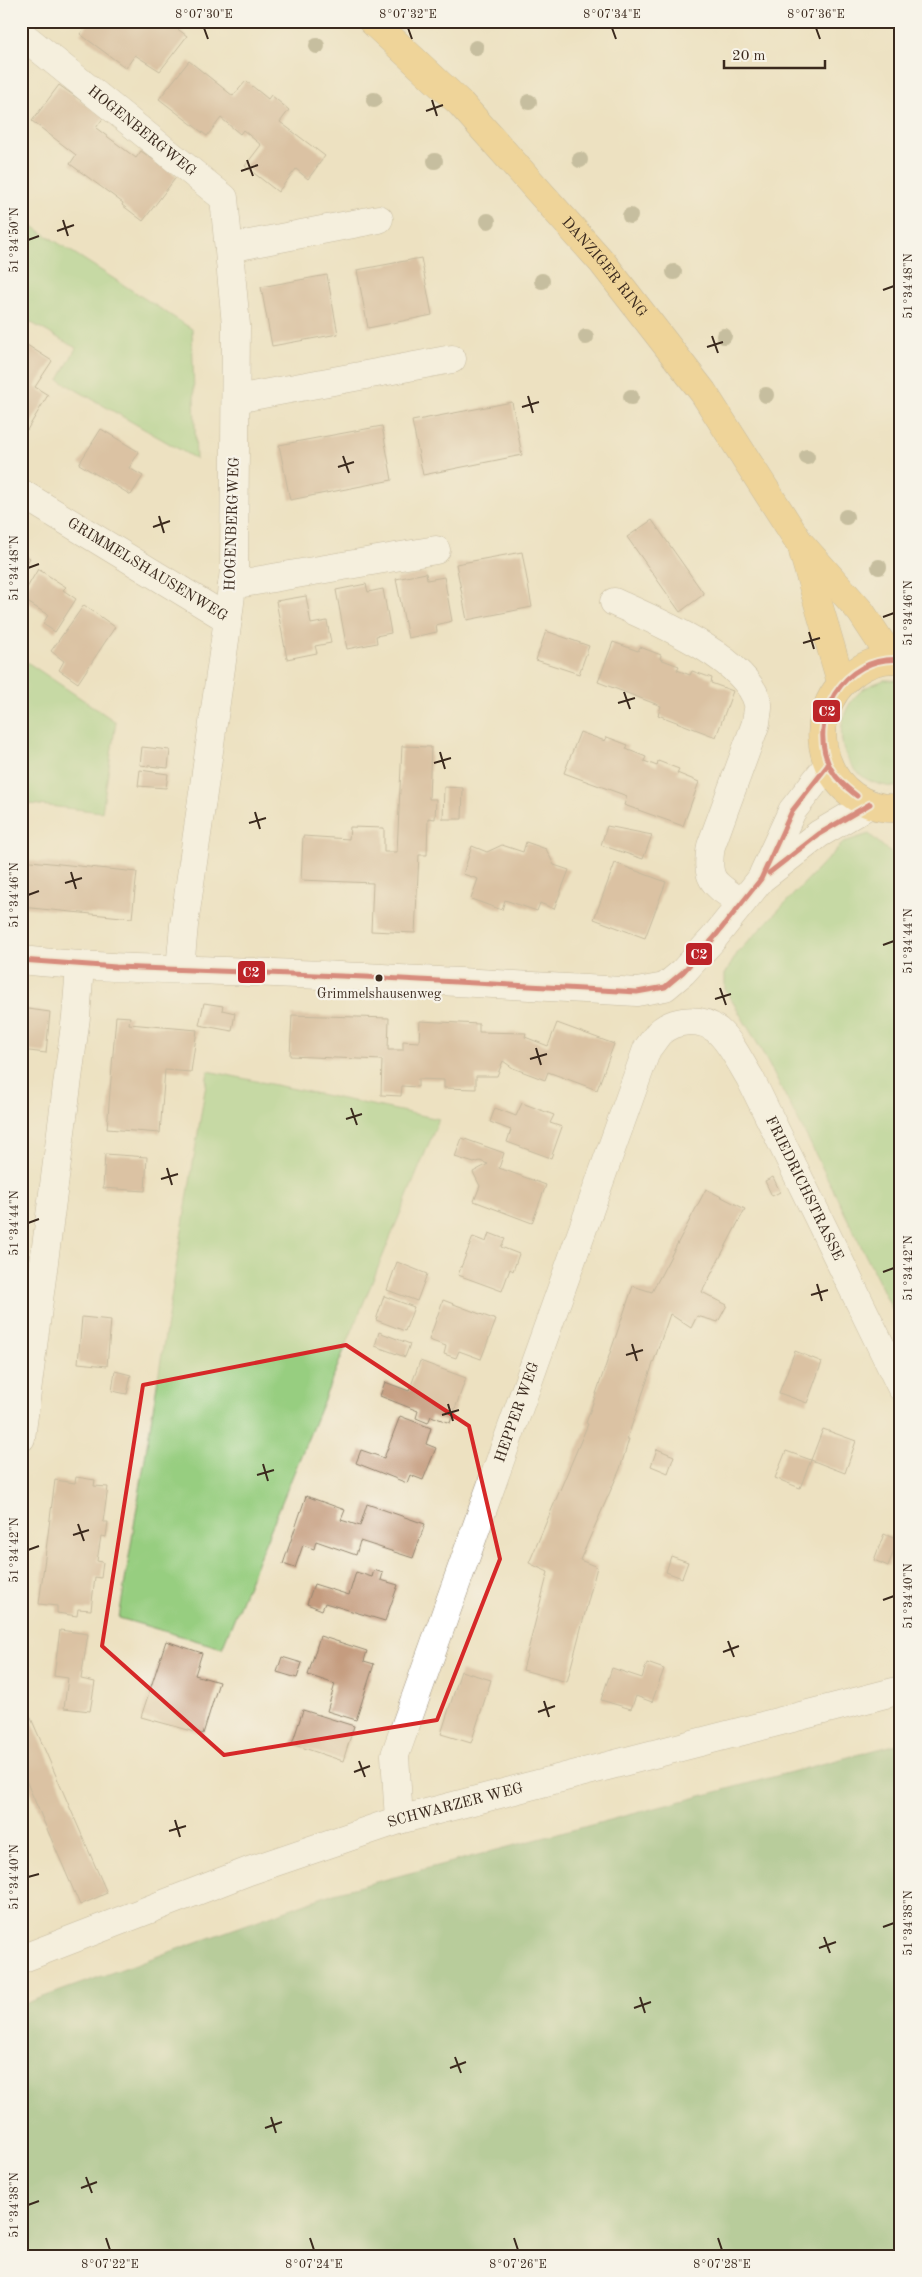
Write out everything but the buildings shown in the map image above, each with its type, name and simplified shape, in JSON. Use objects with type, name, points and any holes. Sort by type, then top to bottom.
[{"type":"main road","name":"DANZIGER RING","points":[[372,21],[461,104],[602,262],[703,392],[799,542],[860,612],[897,659]]},
{"type":"main road","name":"DANZIGER RING","points":[[799,542],[841,682]]},
{"type":"main road","points":[[897,659],[865,665],[841,682],[826,707],[821,736],[828,764],[845,788],[870,804],[900,809]]},
{"type":"street","name":"HOGENBERGWEG","points":[[21,34],[224,198],[236,325],[234,570],[228,619]]},
{"type":"street","points":[[229,248],[379,219]]},
{"type":"street","points":[[236,399],[452,359]]},
{"type":"street","name":"GRIMMELSHAUSENWEG","points":[[21,493],[228,619],[184,925],[180,968]]},
{"type":"street","points":[[232,585],[436,550]]},
{"type":"street","points":[[614,602],[686,636],[713,653],[744,678],[758,705],[756,723],[711,846],[708,864],[709,874],[718,887],[741,902]]},
{"type":"street","points":[[761,879],[792,811],[828,764]]},
{"type":"street","points":[[21,960],[80,967],[180,968],[637,992],[665,987],[689,965],[761,879],[819,834],[870,804]]},
{"type":"street","points":[[21,1438],[24,1399],[76,1018],[80,967]]},
{"type":"street","name":"FRIEDRICHSTRASSE","points":[[678,1022],[700,1022],[716,1029],[725,1039],[750,1078],[901,1387]]},
{"type":"street","name":"HEPPER WEG","points":[[399,1820],[395,1755],[647,1049],[660,1032],[678,1022]]},
{"type":"street","name":"SCHWARZER WEG","points":[[21,1959],[249,1871],[399,1820],[901,1690]]},
{"type":"highlighted area","points":[[346,1345],[469,1426],[500,1559],[437,1720],[224,1755],[102,1646],[143,1385]]},
{"type":"green space","points":[[21,219],[192,329],[196,459],[59,380],[76,348],[21,317]]},
{"type":"green space","points":[[21,658],[116,722],[102,812],[21,803]]},
{"type":"green space","points":[[884,680],[901,680],[901,786],[898,787],[878,784],[864,778],[854,768],[842,744],[844,716],[850,703],[862,690]]},
{"type":"green space","points":[[869,834],[901,862],[901,1327],[808,1139],[759,1046],[725,989],[725,974],[738,952],[844,842]]},
{"type":"green space","points":[[208,1071],[439,1119],[222,1648],[119,1618]]},
{"type":"green space","points":[[901,1743],[901,2256],[21,2256],[21,2005],[334,1893]]},
{"type":"transit line","name":"C2","points":[[857,796],[833,773],[824,750],[823,730],[827,711],[835,694],[847,679],[862,668],[881,661],[901,660]]},
{"type":"transit line","name":"C2","points":[[21,960],[116,967],[365,977],[637,992],[665,987],[683,972],[713,939],[761,879],[792,811],[828,765]]},
{"type":"transit line","name":"C2","points":[[769,873],[819,834],[870,804]]},
{"type":"place","name":"Grimmelshausenweg","points":[[379,978]]}]
